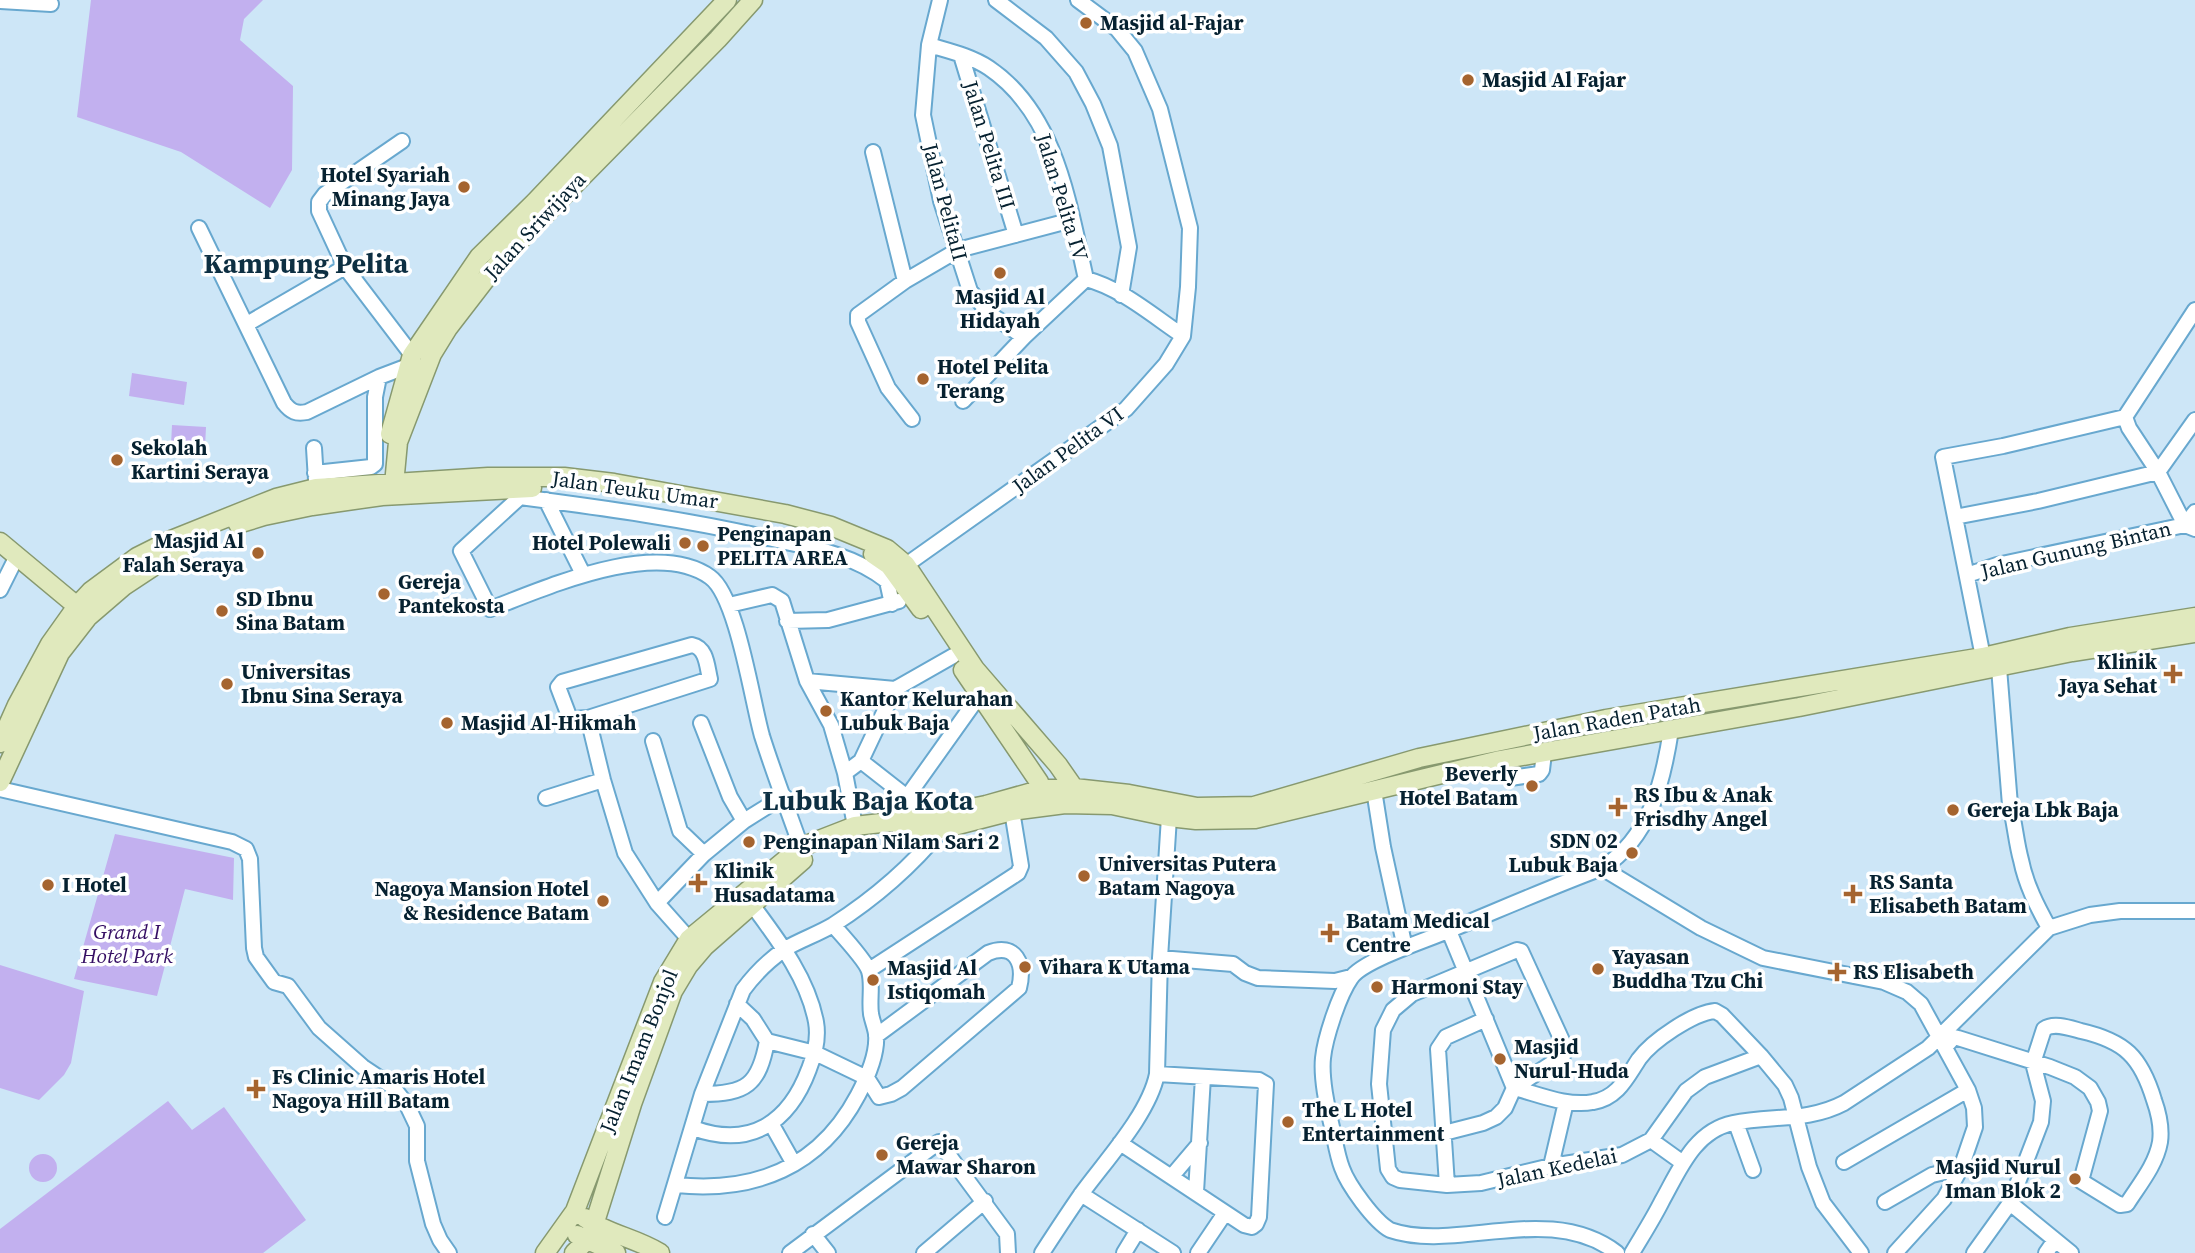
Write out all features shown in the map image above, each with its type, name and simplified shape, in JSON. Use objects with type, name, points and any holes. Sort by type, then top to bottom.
[{"type":"main road","name":"Jalan Sriwijaya","points":[[387,490],[398,442],[432,354],[448,328],[495,267],[516,232],[661,68],[727,0]]},
{"type":"main road","name":"Jalan Sriwijaya","points":[[387,490],[389,438],[410,361],[479,257],[516,232],[675,82],[753,0]]},
{"type":"main road","points":[[661,68],[675,82]]},
{"type":"main road","name":"Jalan Teuku Umar","points":[[0,743],[50,644],[83,612],[183,547],[223,529],[264,516],[387,490],[501,477],[564,477],[614,483],[785,514],[831,526],[887,550],[906,565],[975,669],[1058,765],[1074,796]]},
{"type":"main road","name":"Jalan Teuku Umar","points":[[0,782],[91,591],[137,558],[171,540],[316,481],[387,490],[521,493],[539,486],[611,492],[786,524],[862,546],[889,565],[912,596],[1004,729],[1045,797]]},
{"type":"main road","points":[[0,542],[83,612]]},
{"type":"main road","name":"Jalan Raden Patah","points":[[1074,796],[1169,817],[1238,821],[1255,819],[1500,760],[1999,668],[2071,645],[2195,617]]},
{"type":"main road","name":"Jalan Raden Patah","points":[[1045,797],[1129,794],[1197,807],[1254,806],[1419,758],[1606,719],[1983,657],[2195,633]]},
{"type":"main road","points":[[1606,719],[1610,741]]},
{"type":"main road","name":"Jalan Imam Bonjol","points":[[580,1247],[594,1225],[632,1104],[673,991],[688,966],[705,946],[804,859],[820,850],[853,837],[881,832],[942,829],[1012,811],[1045,797]]},
{"type":"main road","name":"Jalan Imam Bonjol","points":[[545,1253],[575,1211],[663,982],[689,939],[801,847],[855,826],[916,819],[1045,797]]},
{"type":"main road","points":[[575,1211],[594,1225],[640,1242],[660,1253]]},
{"type":"main road","points":[[565,1228],[580,1247],[616,1253]]},
{"type":"street","name":"Jalan PelitaII","points":[[940,0],[929,45],[923,115],[940,201],[970,291],[990,314],[1024,337]]},
{"type":"street","points":[[996,0],[1046,38],[1076,72],[1093,104],[1110,146],[1129,247],[1121,295]]},
{"type":"street","name":"Jalan Pelita VI","points":[[906,565],[1126,409],[1166,364],[1183,336],[1190,228],[1160,109],[1135,51],[1117,29],[1078,0]]},
{"type":"street","points":[[7,1],[51,4]]},
{"type":"street","name":"Jalan Pelita IV","points":[[929,45],[988,67],[1015,90],[1032,110],[1044,129],[1054,157],[1086,279],[1024,337],[963,401]]},
{"type":"street","name":"Jalan Pelita III","points":[[961,55],[1016,235]]},
{"type":"street","points":[[200,228],[284,403],[291,411],[299,414],[307,412],[410,361],[345,267],[319,211],[319,202],[325,194],[402,141]]},
{"type":"street","points":[[873,152],[905,281]]},
{"type":"street","points":[[912,419],[888,388],[858,322],[861,313],[905,281],[958,250],[1072,220]]},
{"type":"street","points":[[247,324],[345,267]]},
{"type":"street","points":[[1086,279],[1121,295],[1183,336]]},
{"type":"street","points":[[1983,657],[1943,457],[2003,446],[2125,417],[2195,310]]},
{"type":"street","points":[[314,448],[316,481],[374,464],[375,397],[379,377]]},
{"type":"street","points":[[2125,417],[2129,428],[2190,527]]},
{"type":"street","points":[[1955,517],[2038,501],[2158,472],[2195,420]]},
{"type":"street","points":[[801,847],[762,737],[729,605],[718,584],[689,567],[657,563],[630,565],[583,574],[490,609],[461,551],[521,493],[546,500],[708,524],[848,558],[872,569],[887,581],[892,604]]},
{"type":"street","points":[[546,500],[583,574]]},
{"type":"street","points":[[2190,527],[2195,512]]},
{"type":"street","name":"Jalan Gunung Bintan","points":[[1967,575],[1997,565],[2190,527]]},
{"type":"street","points":[[0,590],[16,558]]},
{"type":"street","points":[[729,605],[772,595],[782,601],[807,681],[831,725],[845,773],[855,826]]},
{"type":"street","points":[[787,621],[828,620],[892,604],[912,596]]},
{"type":"street","points":[[692,645],[699,646],[703,651],[710,679],[588,719],[573,719],[569,716],[558,687],[562,682],[692,645]]},
{"type":"street","points":[[807,681],[895,689],[953,656]]},
{"type":"street","points":[[1999,668],[2010,805],[2020,859],[2035,902],[2049,928]]},
{"type":"street","points":[[845,773],[861,761],[895,689]]},
{"type":"street","points":[[907,797],[979,696]]},
{"type":"street","points":[[588,719],[625,853],[657,903],[689,939]]},
{"type":"street","points":[[701,723],[730,797],[744,821]]},
{"type":"street","points":[[1160,958],[1233,964],[1244,973],[1258,978],[1335,981],[1351,977],[1363,968],[1405,948],[1602,868],[1628,847],[1645,820],[1662,780],[1671,730]]},
{"type":"street","points":[[653,741],[680,831],[704,854]]},
{"type":"street","points":[[861,761],[907,797],[916,819]]},
{"type":"street","points":[[546,798],[603,780]]},
{"type":"street","points":[[0,789],[232,842],[246,849],[250,859],[256,957],[274,982],[288,986],[325,1034],[355,1057],[363,1067],[393,1087],[407,1105],[416,1126],[417,1161],[433,1224],[449,1253]]},
{"type":"street","points":[[1374,790],[1385,858],[1405,948]]},
{"type":"street","points":[[657,903],[704,854],[744,821],[783,796]]},
{"type":"street","points":[[869,970],[1018,873],[1021,866],[1012,811]]},
{"type":"street","points":[[1042,1253],[1154,1090],[1157,1074],[1160,958],[1169,817]]},
{"type":"street","points":[[665,1217],[702,1094],[737,1004],[752,977],[785,950],[833,925],[901,874],[942,829]]},
{"type":"street","points":[[1602,868],[1701,928],[1763,958],[1895,985],[1921,1004],[1968,1090],[1974,1108],[1975,1127],[1961,1168],[1944,1199],[1895,1253]]},
{"type":"street","points":[[693,1128],[720,1136],[747,1135],[772,1125],[802,1088],[815,1053],[818,1035],[807,994],[785,950],[753,906]]},
{"type":"street","points":[[1943,1041],[2049,928],[2090,915],[2120,911],[2195,911]]},
{"type":"street","points":[[676,1185],[728,1187],[771,1174],[810,1156],[838,1128],[867,1078],[876,1036],[871,1013],[869,970],[833,925]]},
{"type":"street","points":[[1449,931],[1514,1088]]},
{"type":"street","points":[[766,1041],[815,1053],[867,1078],[879,1097],[902,1088],[1019,988],[1021,966],[1014,954],[1006,950],[988,953],[876,1036]]},
{"type":"street","points":[[1444,1133],[1496,1117],[1505,1108],[1514,1088],[1563,1056],[1565,1047],[1521,951],[1517,950],[1466,971]]},
{"type":"street","name":"Jalan Kedelai","points":[[1466,971],[1412,994],[1393,1010],[1383,1030],[1379,1084],[1384,1139],[1388,1169],[1393,1177],[1400,1180],[1447,1185],[1490,1182],[1551,1166],[1622,1155],[1651,1140],[1686,1091],[1705,1077],[1761,1056]]},
{"type":"street","points":[[1351,977],[1336,1008],[1323,1059],[1329,1114],[1342,1170],[1372,1213],[1389,1230],[1424,1238],[1469,1238],[1522,1231],[1574,1234],[1595,1240],[1617,1253]]},
{"type":"street","points":[[702,1094],[722,1094],[745,1088],[755,1079],[763,1063],[766,1041],[753,1019],[737,1004]]},
{"type":"street","points":[[1514,1088],[1566,1102],[1591,1103],[1608,1096],[1629,1077],[1639,1058],[1668,1033],[1707,1012],[1715,1011],[1761,1056],[1785,1085],[1791,1098],[1809,1167],[1823,1203],[1861,1253]]},
{"type":"street","points":[[1447,1185],[1438,1049],[1446,1037],[1486,1019]]},
{"type":"street","points":[[1633,1253],[1683,1163],[1709,1134],[1720,1127],[1736,1123],[1796,1118],[1830,1110],[1943,1041],[1954,1037],[2034,1063],[2075,1077],[2084,1082],[2094,1094],[2100,1111],[2081,1181],[2120,1205],[2127,1204],[2150,1168],[2160,1141],[2160,1118],[2145,1074],[2133,1055],[2115,1042],[2064,1027],[2046,1027],[2034,1063],[2041,1088],[2043,1111],[2010,1203],[1974,1253]]},
{"type":"street","points":[[1120,1143],[1247,1227],[1256,1224],[1259,1217],[1266,1084],[1259,1080],[1157,1074]]},
{"type":"street","points":[[1196,1192],[1203,1077]]},
{"type":"street","points":[[1844,1162],[1968,1090]]},
{"type":"street","points":[[1551,1166],[1566,1102]]},
{"type":"street","points":[[1736,1123],[1753,1170]]},
{"type":"street","points":[[772,1125],[794,1164]]},
{"type":"street","points":[[1651,1140],[1683,1163]]},
{"type":"street","points":[[790,1253],[939,1142],[1007,1234],[1008,1253]]},
{"type":"street","points":[[1172,1176],[1201,1142]]},
{"type":"street","points":[[1885,1202],[1932,1175],[1961,1168]]},
{"type":"street","points":[[1081,1194],[1173,1253]]},
{"type":"street","points":[[925,1253],[985,1201]]},
{"type":"street","points":[[2010,1203],[2071,1253]]},
{"type":"street","points":[[1199,1253],[1225,1213]]},
{"type":"street","points":[[1124,1253],[1138,1230]]},
{"type":"street","points":[[813,1234],[828,1253]]},
{"type":"street","points":[[2046,1253],[2055,1240]]},
{"type":"green space","points":[[91,0],[263,0],[244,19],[240,40],[293,86],[292,170],[270,208],[181,152],[77,117]]},
{"type":"green space","points":[[132,373],[187,382],[184,405],[129,396]]},
{"type":"green space","points":[[172,425],[206,427],[205,447],[171,445]]},
{"type":"green space","name":"Grand I Hotel Park","points":[[115,834],[234,858],[233,900],[185,889],[157,996],[74,979]]},
{"type":"green space","points":[[0,965],[84,991],[71,1063],[64,1075],[39,1100],[0,1088]]},
{"type":"green space","points":[[168,1101],[192,1130],[224,1107],[306,1220],[263,1253],[0,1253],[0,1229]]},
{"type":"green space","points":[[43,1154],[53,1158],[57,1168],[53,1178],[43,1182],[33,1178],[29,1168],[33,1158]]},
{"type":"place","name":"Masjid al-Fajar","points":[[1086,23]]},
{"type":"place","name":"Masjid Al Fajar","points":[[1468,80]]},
{"type":"place","name":"Hotel Syariah Minang Jaya","points":[[464,187]]},
{"type":"place","name":"Masjid Al Hidayah","points":[[1000,273]]},
{"type":"place","name":"Hotel Pelita Terang","points":[[923,379]]},
{"type":"place","name":"Sekolah Kartini Seraya","points":[[117,460]]},
{"type":"place","name":"Hotel Polewali","points":[[685,543]]},
{"type":"place","name":"Penginapan PELITA AREA","points":[[703,546]]},
{"type":"place","name":"Masjid Al Falah Seraya","points":[[258,553]]},
{"type":"place","name":"Gereja Pantekosta","points":[[384,594]]},
{"type":"place","name":"SD Ibnu Sina Batam","points":[[222,611]]},
{"type":"place","name":"Klinik Jaya Sehat","points":[[2173,674]]},
{"type":"place","name":"Universitas Ibnu Sina Seraya","points":[[227,684]]},
{"type":"place","name":"Kantor Kelurahan Lubuk Baja","points":[[826,711]]},
{"type":"place","name":"Masjid Al-Hikmah","points":[[447,723]]},
{"type":"place","name":"Beverly Hotel Batam","points":[[1532,786]]},
{"type":"place","name":"RS Ibu & Anak Frisdhy Angel","points":[[1618,807]]},
{"type":"place","name":"Gereja Lbk Baja","points":[[1953,810]]},
{"type":"place","name":"Penginapan Nilam Sari 2","points":[[749,842]]},
{"type":"place","name":"SDN 02 Lubuk Baja","points":[[1632,853]]},
{"type":"place","name":"Universitas Putera Batam Nagoya","points":[[1084,876]]},
{"type":"place","name":"Klinik Husadatama","points":[[698,883]]},
{"type":"place","name":"I Hotel","points":[[48,885]]},
{"type":"place","name":"RS Santa Elisabeth Batam","points":[[1853,894]]},
{"type":"place","name":"Nagoya Mansion Hotel & Residence Batam","points":[[603,901]]},
{"type":"place","name":"Batam Medical Centre","points":[[1330,933]]},
{"type":"place","name":"Vihara K Utama","points":[[1025,967]]},
{"type":"place","name":"Yayasan Buddha Tzu Chi","points":[[1598,969]]},
{"type":"place","name":"RS Elisabeth","points":[[1837,972]]},
{"type":"place","name":"Masjid Al Istiqomah","points":[[873,980]]},
{"type":"place","name":"Harmoni Stay","points":[[1377,987]]},
{"type":"place","name":"Masjid Nurul-Huda","points":[[1500,1059]]},
{"type":"place","name":"Fs Clinic Amaris Hotel Nagoya Hill Batam","points":[[256,1089]]},
{"type":"place","name":"The L Hotel Entertainment","points":[[1288,1122]]},
{"type":"place","name":"Gereja Mawar Sharon","points":[[882,1155]]},
{"type":"place","name":"Masjid Nurul Iman Blok 2","points":[[2075,1179]]},
{"type":"district","name":"Kampung Pelita","points":[[306,263]]},
{"type":"district","name":"Lubuk Baja Kota","points":[[868,800]]}]
